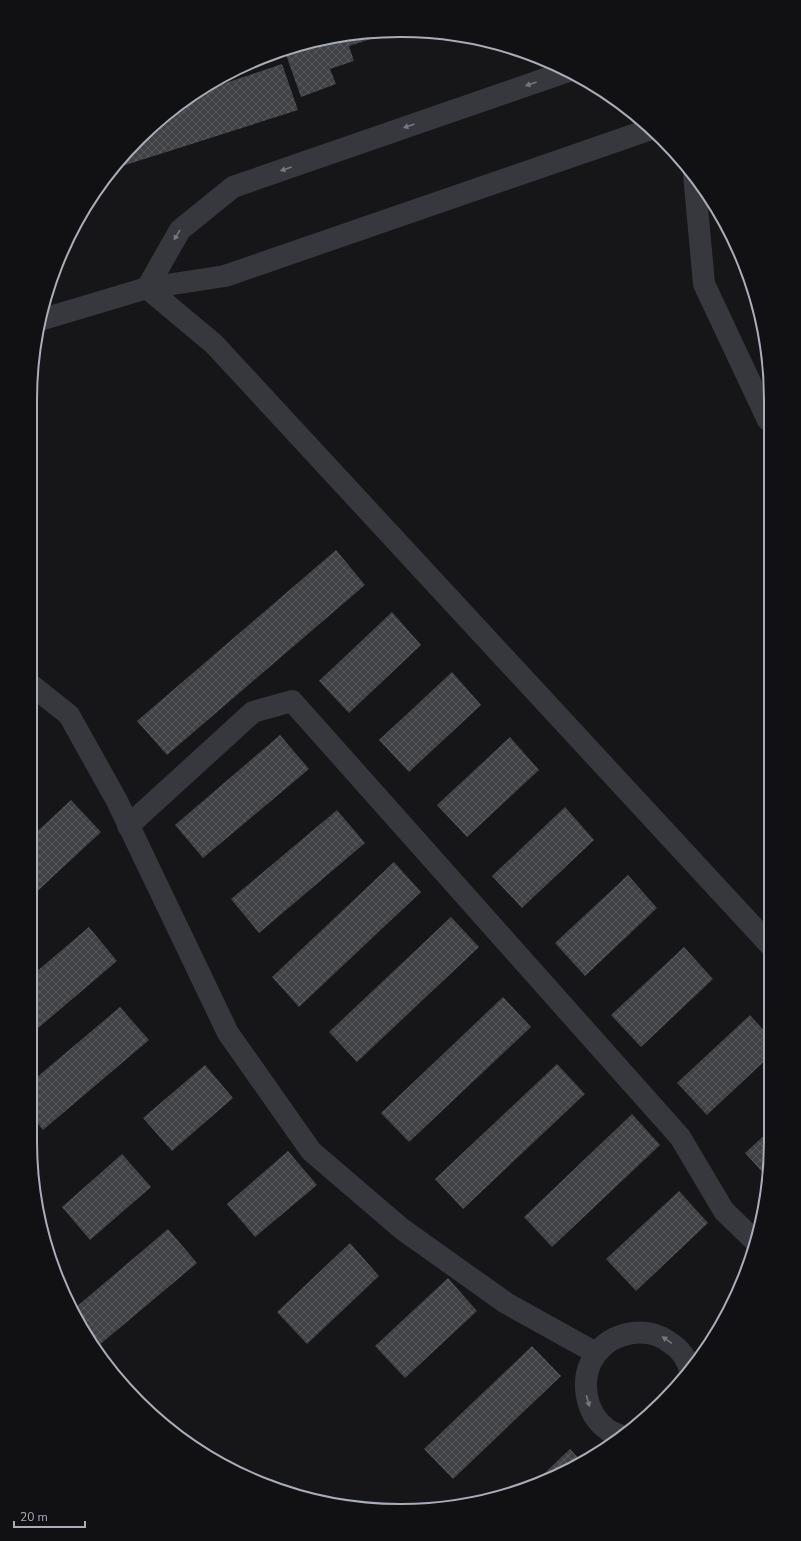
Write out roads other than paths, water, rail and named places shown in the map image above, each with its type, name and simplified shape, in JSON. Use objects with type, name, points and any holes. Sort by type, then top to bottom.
[{"type":"street","points":[[147,288],[180,230],[233,187],[560,74]]},
{"type":"street","points":[[46,318],[147,288],[225,276],[645,131]]},
{"type":"street","points":[[695,188],[704,284],[764,412]]},
{"type":"street","points":[[147,288],[214,344],[764,938]]},
{"type":"street","points":[[37,690],[68,715],[117,801],[228,1033],[311,1151],[402,1229],[506,1303],[596,1353]]},
{"type":"street","points":[[128,826],[253,712],[292,701],[680,1137],[724,1211],[751,1237]]},
{"type":"street","points":[[616,1433],[608,1430],[596,1418],[588,1403],[585,1385],[588,1368],[596,1353],[610,1341],[626,1333],[645,1332],[663,1337],[678,1348],[688,1363]]}]
